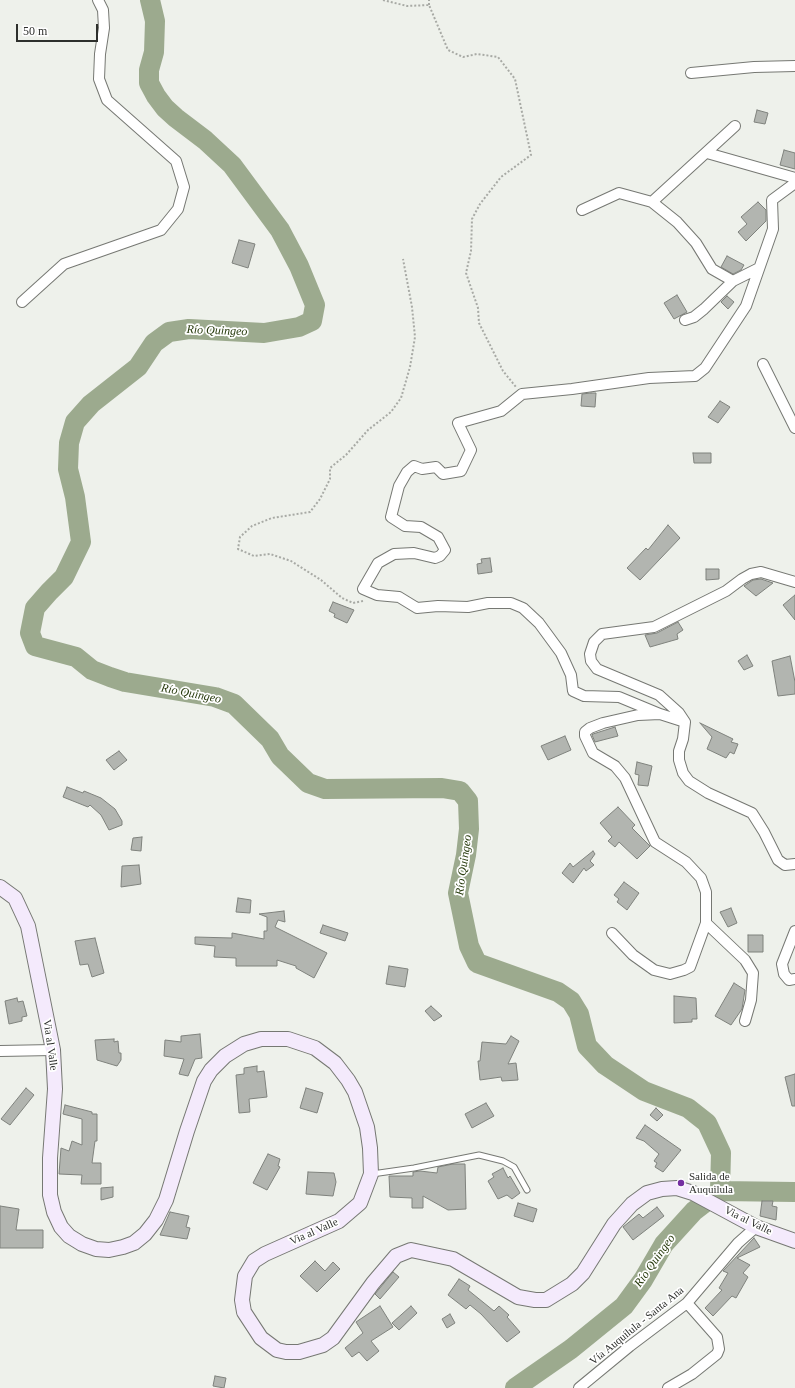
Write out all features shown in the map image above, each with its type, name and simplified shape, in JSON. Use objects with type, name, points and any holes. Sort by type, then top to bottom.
[{"type":"main road","name":"Via al Valle","points":[[0,887],[16,898],[28,926],[53,1050],[55,1089],[50,1158],[50,1195],[54,1212],[61,1227],[69,1236],[82,1244],[96,1249],[109,1250],[134,1242],[145,1234],[156,1220],[166,1200],[187,1131],[208,1076],[225,1056],[244,1044],[261,1040],[288,1039],[315,1048],[334,1063],[348,1080],[355,1092],[367,1127],[370,1148],[371,1174],[360,1203],[339,1221],[265,1254],[254,1261],[245,1276],[242,1300],[244,1312],[261,1338],[278,1350],[286,1352],[299,1352],[323,1345],[333,1338],[373,1283],[396,1256],[411,1250],[453,1258],[498,1287],[518,1297],[546,1300],[572,1284],[583,1273],[614,1224],[632,1204],[647,1193],[662,1189],[677,1188],[693,1193],[752,1225],[795,1241]]},
{"type":"street","points":[[22,302],[64,264],[161,230],[178,210],[184,187],[176,161],[107,100],[99,78],[100,54],[104,28],[103,10],[98,0]]},
{"type":"street","points":[[691,73],[754,67],[795,66]]},
{"type":"street","points":[[652,202],[736,126]]},
{"type":"street","points":[[707,153],[795,178]]},
{"type":"street","points":[[685,722],[660,714],[619,697],[584,696],[573,691],[570,675],[561,653],[539,623],[522,608],[511,603],[488,603],[468,607],[438,606],[417,608],[399,597],[377,595],[363,589],[378,563],[394,554],[414,553],[435,558],[440,556],[445,550],[438,537],[421,528],[405,526],[391,517],[399,486],[407,472],[414,466],[422,469],[436,466],[443,474],[461,471],[471,450],[458,423],[501,411],[522,394],[572,389],[649,378],[695,376],[705,368],[746,306],[773,228],[772,200],[795,183]]},
{"type":"street","points":[[582,210],[619,193],[652,202],[677,222],[696,243],[712,269],[733,281]]},
{"type":"street","points":[[685,320],[694,317],[704,309],[733,281],[760,268]]},
{"type":"street","points":[[763,364],[795,428]]},
{"type":"street","points":[[795,582],[761,572],[751,574],[726,591],[654,627],[643,630],[602,634],[594,642],[590,654],[592,661],[598,669],[659,695],[679,713],[685,722],[683,739],[679,751],[679,760],[683,773],[689,781],[708,793],[752,813],[764,832],[778,860],[785,865],[795,864]]},
{"type":"street","points":[[612,933],[633,955],[654,970],[670,974],[690,967],[706,923],[706,892],[702,878],[686,862],[655,842],[625,778],[615,766],[593,753],[584,736],[585,732],[590,728],[603,723],[638,715],[660,714]]},
{"type":"street","points":[[706,923],[745,960],[753,973],[750,1000],[745,1021]]},
{"type":"street","points":[[795,931],[782,964],[784,974],[789,980],[795,980]]},
{"type":"street","points":[[0,1051],[53,1050]]},
{"type":"street","name":"Vía Auquilula - Santa Ana","points":[[579,1388],[630,1346],[687,1303],[752,1225]]},
{"type":"street","points":[[668,1388],[692,1374],[717,1354],[719,1349],[717,1337],[687,1303]]},
{"type":"lane","points":[[371,1174],[414,1168],[479,1155],[503,1161],[514,1167],[527,1190]]},
{"type":"path","points":[[383,0],[407,6],[428,5]]},
{"type":"path","points":[[429,0],[428,5],[448,50],[463,57],[477,54],[498,57],[515,78],[531,155],[501,177],[480,204],[472,220],[471,251],[466,273],[478,308],[479,323],[503,372],[522,394]]},
{"type":"path","points":[[377,595],[353,603],[342,598],[321,580],[291,562],[270,554],[254,556],[238,549],[240,537],[252,526],[272,518],[310,512],[320,499],[330,480],[330,468],[346,455],[368,430],[391,412],[401,398],[410,367],[414,337],[412,307],[403,259]]},
{"type":"building","points":[[757,110],[768,113],[765,124],[754,122]]},
{"type":"building","points":[[784,150],[795,153],[795,169],[780,165]]},
{"type":"building","points":[[758,202],[766,210],[766,221],[746,241],[738,232],[747,224],[741,217]]},
{"type":"building","points":[[239,240],[255,244],[248,268],[232,263]]},
{"type":"building","points":[[727,256],[744,265],[741,270],[733,274],[721,267]]},
{"type":"building","points":[[677,295],[687,312],[674,319],[664,303]]},
{"type":"building","points":[[727,296],[734,302],[728,309],[721,302]]},
{"type":"building","points":[[596,393],[595,407],[581,406],[582,394]]},
{"type":"building","points":[[720,401],[730,407],[718,423],[708,417]]},
{"type":"building","points":[[693,453],[711,453],[711,463],[694,463]]},
{"type":"building","points":[[668,525],[680,538],[640,580],[627,568],[646,548],[648,550]]},
{"type":"building","points":[[490,558],[492,572],[478,574],[477,564],[482,563],[481,559]]},
{"type":"building","points":[[706,569],[719,569],[719,579],[706,580]]},
{"type":"building","points":[[761,579],[773,583],[756,596],[744,586],[753,580]]},
{"type":"building","points":[[795,595],[795,620],[783,605]]},
{"type":"building","points":[[333,602],[354,610],[347,623],[334,617],[335,614],[329,611]]},
{"type":"building","points":[[678,622],[683,630],[677,634],[678,639],[650,647],[645,635],[657,633]]},
{"type":"building","points":[[747,655],[753,666],[744,670],[738,661]]},
{"type":"building","points":[[790,656],[795,682],[795,694],[778,696],[772,661]]},
{"type":"building","points":[[700,723],[733,739],[731,742],[738,744],[734,754],[730,752],[726,758],[707,749],[712,737]]},
{"type":"building","points":[[615,727],[618,736],[595,742],[592,735],[593,734]]},
{"type":"building","points":[[565,736],[571,750],[548,760],[541,746]]},
{"type":"building","points":[[119,751],[127,760],[114,770],[106,760]]},
{"type":"building","points":[[637,762],[652,766],[648,786],[638,785],[639,775],[635,774]]},
{"type":"building","points":[[67,787],[83,793],[84,791],[101,798],[115,809],[122,821],[122,825],[109,830],[101,815],[90,805],[88,807],[63,797]]},
{"type":"building","points":[[618,807],[635,825],[632,828],[650,846],[637,859],[619,842],[615,847],[608,841],[612,837],[600,823]]},
{"type":"building","points":[[142,837],[141,851],[131,850],[133,838]]},
{"type":"building","points":[[593,851],[595,854],[590,861],[594,865],[586,871],[584,868],[573,883],[562,873],[570,863],[573,867]]},
{"type":"building","points":[[139,865],[141,884],[121,887],[122,866]]},
{"type":"building","points":[[624,882],[639,893],[627,910],[617,902],[619,899],[614,895]]},
{"type":"building","points":[[238,898],[251,900],[250,913],[236,912]]},
{"type":"building","points":[[731,908],[737,923],[728,927],[720,912]]},
{"type":"building","points":[[284,911],[285,922],[278,920],[275,927],[327,953],[314,978],[296,968],[296,966],[277,960],[277,966],[236,966],[236,958],[214,957],[215,946],[195,944],[195,937],[232,938],[232,933],[264,939],[264,931],[267,931],[267,917],[259,914]]},
{"type":"building","points":[[323,925],[348,933],[345,941],[320,933]]},
{"type":"building","points":[[748,935],[763,935],[763,952],[748,952]]},
{"type":"building","points":[[95,938],[104,973],[92,977],[88,964],[80,965],[75,941]]},
{"type":"building","points":[[389,966],[408,969],[405,987],[386,984]]},
{"type":"building","points":[[734,983],[745,990],[742,1009],[731,1025],[715,1016]]},
{"type":"building","points":[[674,996],[696,998],[697,1019],[692,1019],[692,1022],[674,1023]]},
{"type":"building","points":[[17,998],[18,1002],[23,1001],[27,1016],[22,1017],[22,1021],[9,1024],[5,1001]]},
{"type":"building","points":[[431,1006],[442,1016],[434,1021],[425,1011]]},
{"type":"building","points":[[200,1034],[202,1058],[195,1059],[188,1076],[179,1074],[184,1059],[164,1056],[165,1040],[181,1042],[181,1036]]},
{"type":"building","points":[[511,1036],[519,1041],[508,1064],[516,1063],[518,1080],[502,1081],[501,1077],[480,1080],[478,1061],[480,1061],[482,1042],[506,1044]]},
{"type":"building","points":[[114,1039],[114,1042],[118,1041],[119,1053],[121,1053],[121,1060],[117,1066],[97,1060],[95,1040]]},
{"type":"building","points":[[257,1066],[257,1072],[264,1071],[267,1097],[249,1099],[250,1112],[239,1113],[236,1075],[244,1074],[244,1068]]},
{"type":"building","points":[[795,1074],[795,1106],[792,1106],[785,1077]]},
{"type":"building","points":[[26,1088],[34,1095],[10,1125],[1,1119]]},
{"type":"building","points":[[306,1088],[323,1093],[317,1113],[300,1108]]},
{"type":"building","points":[[486,1103],[494,1116],[472,1128],[465,1114]]},
{"type":"building","points":[[65,1105],[92,1112],[92,1114],[97,1114],[97,1141],[95,1141],[92,1163],[101,1163],[101,1184],[81,1184],[82,1175],[59,1174],[61,1148],[69,1151],[72,1141],[82,1145],[82,1119],[63,1114]]},
{"type":"building","points":[[656,1108],[663,1115],[657,1121],[650,1115]]},
{"type":"building","points":[[645,1125],[681,1150],[663,1172],[655,1167],[657,1163],[654,1161],[659,1154],[644,1141],[636,1138]]},
{"type":"building","points":[[268,1154],[280,1159],[278,1166],[280,1167],[267,1190],[253,1183]]},
{"type":"building","points":[[453,1164],[465,1164],[466,1209],[448,1210],[423,1196],[423,1208],[412,1208],[412,1198],[390,1197],[389,1176],[413,1176],[413,1172],[420,1171],[437,1173],[438,1167]]},
{"type":"building","points":[[503,1168],[508,1178],[510,1176],[520,1193],[512,1199],[507,1195],[498,1199],[488,1181],[494,1177],[492,1174]]},
{"type":"building","points":[[308,1172],[334,1173],[336,1182],[333,1196],[306,1194]]},
{"type":"building","points":[[113,1187],[113,1197],[101,1200],[101,1188]]},
{"type":"building","points":[[762,1201],[773,1201],[772,1206],[777,1207],[776,1220],[760,1216]]},
{"type":"building","points":[[518,1203],[537,1209],[533,1222],[514,1216]]},
{"type":"building","points":[[0,1206],[19,1209],[16,1230],[43,1230],[43,1248],[0,1248]]},
{"type":"building","points":[[657,1207],[664,1216],[633,1240],[623,1227],[639,1214],[643,1218]]},
{"type":"building","points":[[170,1212],[189,1216],[186,1227],[190,1228],[187,1239],[160,1235]]},
{"type":"building","points":[[754,1238],[760,1247],[737,1258],[750,1265],[743,1273],[748,1277],[736,1298],[732,1296],[713,1316],[705,1308],[722,1290],[719,1288],[728,1273],[723,1271]]},
{"type":"building","points":[[315,1261],[325,1271],[333,1262],[340,1269],[317,1292],[300,1276]]},
{"type":"building","points":[[393,1272],[399,1277],[380,1299],[375,1294]]},
{"type":"building","points":[[459,1279],[470,1286],[468,1290],[494,1311],[499,1306],[509,1315],[507,1317],[520,1332],[507,1342],[481,1314],[470,1305],[466,1309],[448,1295]]},
{"type":"building","points":[[380,1306],[393,1327],[371,1341],[379,1351],[367,1361],[359,1352],[352,1357],[345,1348],[363,1333],[356,1322]]},
{"type":"building","points":[[411,1306],[417,1313],[399,1330],[392,1323]]},
{"type":"building","points":[[450,1314],[455,1323],[447,1328],[442,1319]]},
{"type":"building","points":[[215,1376],[226,1378],[224,1388],[213,1386]]},
{"type":"waterway","name":"Río Quingeo","points":[[150,0],[155,21],[154,52],[149,70],[149,83],[165,108],[205,140],[232,165],[280,230],[299,266],[315,305],[312,321],[299,327],[264,333],[189,329],[169,332],[154,343],[138,367],[91,404],[75,422],[69,443],[68,469],[75,497],[81,542],[64,577],[35,608],[30,633],[35,646],[76,657],[92,670],[110,677],[125,682],[215,697],[234,704],[270,739],[280,756],[308,783],[325,789],[442,788],[460,791],[468,801],[469,829],[466,855],[458,893],[469,946],[477,963],[558,992],[571,1001],[579,1014],[587,1046],[605,1065],[644,1091],[688,1108],[707,1123],[721,1153],[720,1191],[694,1211],[664,1244],[643,1280],[624,1306],[571,1349],[515,1388]]},
{"type":"waterway","points":[[720,1191],[795,1192]]},
{"type":"place","name":"Salida de Auquilula","points":[[681,1183]]}]
